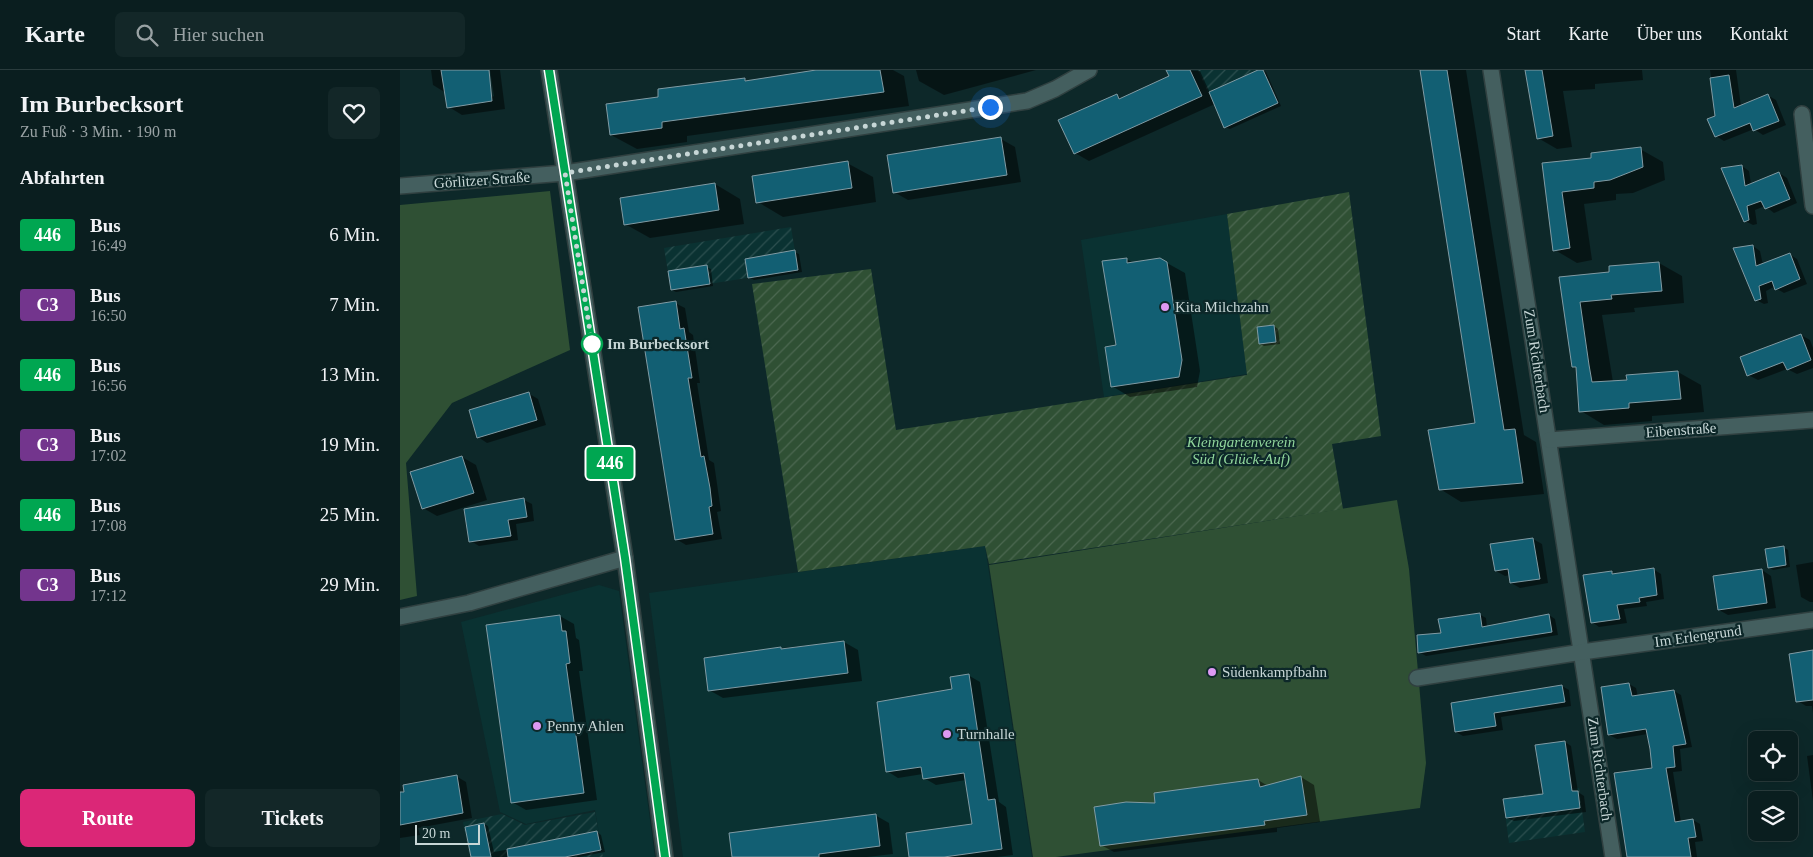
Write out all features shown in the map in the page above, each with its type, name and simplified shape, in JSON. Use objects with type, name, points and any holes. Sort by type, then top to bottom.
[{"type":"street","points":[[549,70],[625,558],[665,857]]},
{"type":"street","name":"Görlitzer Straße","points":[[400,186],[565,173],[1027,101],[1055,89],[1089,70]]},
{"type":"street","name":"Zum Richterbach","points":[[1491,70],[1613,857]]},
{"type":"street","points":[[1802,114],[1813,206]]},
{"type":"street","name":"Eibenstraße","points":[[1549,440],[1813,420]]},
{"type":"street","points":[[400,617],[478,600],[625,558]]},
{"type":"street","name":"Im Erlengrund","points":[[1582,652],[1813,620]]},
{"type":"street","points":[[1417,678],[1582,652]]},
{"type":"shaded area","points":[[1198,70],[1263,70],[1224,127]]},
{"type":"shaded area","name":"Kita Milchzahn","points":[[1227,214],[1247,374],[1104,397],[1081,240]]},
{"type":"shaded area","points":[[791,227],[798,270],[671,290],[664,248]]},
{"type":"shaded area","points":[[985,546],[1032,857],[683,857],[649,593]]},
{"type":"shaded area","points":[[599,585],[619,591],[655,857],[603,857],[595,810],[526,824],[500,812],[461,622]]},
{"type":"shaded area","points":[[1579,788],[1585,832],[1509,843],[1503,798]]},
{"type":"shaded area","points":[[595,812],[603,857],[470,857],[463,822],[502,814],[525,825]]},
{"type":"green space","points":[[550,191],[570,350],[452,403],[406,463],[417,596],[400,600],[400,205]]},
{"type":"green space","name":"Kleingartenverein Süd (Glück-Auf)","points":[[1349,192],[1381,436],[1332,444],[1343,509],[989,564],[985,546],[798,572],[752,284],[871,269],[896,430],[1247,375],[1227,214]]},
{"type":"green space","name":"Südenkampfbahn","points":[[1397,500],[1409,569],[1426,763],[1420,808],[1056,857],[1033,857],[989,565]]},
{"type":"building","points":[[441,70],[489,70],[492,101],[447,108]]},
{"type":"building","points":[[816,70],[880,70],[884,92],[662,122],[662,128],[610,135],[606,104],[658,97],[658,89],[745,78],[745,81]]},
{"type":"building","points":[[1166,70],[1190,70],[1202,96],[1074,154],[1058,120],[1117,94],[1119,99],[1169,76]]},
{"type":"building","points":[[1258,70],[1263,70],[1278,103],[1224,128],[1209,92]]},
{"type":"building","points":[[1420,70],[1447,70],[1504,430],[1515,429],[1523,483],[1439,490],[1428,430],[1475,423]]},
{"type":"building","points":[[1525,70],[1542,70],[1553,136],[1537,139]]},
{"type":"building","points":[[1729,75],[1734,108],[1768,94],[1779,121],[1753,131],[1750,123],[1715,137],[1707,119],[1715,116],[1710,78]]},
{"type":"building","points":[[1001,137],[1007,175],[893,193],[887,155]]},
{"type":"building","points":[[1641,147],[1643,167],[1610,180],[1594,182],[1594,188],[1562,192],[1570,248],[1553,251],[1542,163],[1591,158],[1591,153]]},
{"type":"building","points":[[848,161],[852,188],[756,203],[752,176]]},
{"type":"building","points":[[1742,165],[1745,186],[1779,172],[1790,199],[1765,209],[1761,201],[1747,206],[1749,220],[1744,222],[1721,168]]},
{"type":"building","points":[[715,183],[719,210],[624,225],[620,198]]},
{"type":"building","points":[[1753,245],[1756,266],[1790,253],[1800,279],[1775,290],[1772,281],[1759,286],[1761,299],[1755,301],[1733,248]]},
{"type":"building","points":[[795,250],[798,270],[748,278],[745,259]]},
{"type":"building","points":[[1127,258],[1127,263],[1160,258],[1167,262],[1182,360],[1179,377],[1111,387],[1105,347],[1116,345],[1102,261]]},
{"type":"building","points":[[1659,262],[1662,291],[1611,295],[1612,299],[1580,302],[1589,365],[1592,382],[1627,380],[1626,375],[1678,371],[1681,399],[1629,403],[1629,408],[1579,412],[1576,367],[1572,367],[1559,277],[1609,272],[1609,266]]},
{"type":"building","points":[[707,265],[710,284],[671,290],[668,271]]},
{"type":"building","points":[[676,301],[680,329],[684,328],[692,378],[688,378],[701,457],[704,456],[710,488],[712,506],[709,507],[713,534],[675,540],[638,307]]},
{"type":"building","points":[[1274,325],[1276,342],[1259,344],[1257,327]]},
{"type":"building","points":[[1801,334],[1811,360],[1787,370],[1783,362],[1747,376],[1740,357]]},
{"type":"building","points":[[529,392],[537,420],[477,438],[469,410]]},
{"type":"building","points":[[462,456],[474,493],[422,509],[410,472]]},
{"type":"building","points":[[524,498],[527,517],[508,520],[511,536],[469,542],[464,509]]},
{"type":"building","points":[[1533,538],[1540,579],[1510,583],[1508,569],[1495,571],[1490,544]]},
{"type":"building","points":[[1784,546],[1786,565],[1768,568],[1765,549]]},
{"type":"building","points":[[1654,568],[1657,595],[1639,598],[1640,602],[1617,605],[1620,619],[1591,623],[1583,575],[1612,571],[1612,574]]},
{"type":"building","points":[[1762,569],[1767,603],[1718,610],[1713,576]]},
{"type":"building","points":[[1480,613],[1482,627],[1549,614],[1552,632],[1418,653],[1417,635],[1441,633],[1438,619]]},
{"type":"building","name":"Penny Ahlen","points":[[560,615],[562,631],[566,631],[570,663],[566,664],[584,793],[511,803],[486,625]]},
{"type":"building","points":[[844,641],[848,673],[708,691],[704,658],[781,647],[781,649]]},
{"type":"building","points":[[1813,650],[1813,700],[1796,702],[1789,654]]},
{"type":"building","points":[[969,674],[988,800],[995,799],[1002,849],[944,857],[909,857],[906,833],[972,824],[964,773],[923,779],[921,767],[886,772],[877,702],[952,689],[950,677]]},
{"type":"building","points":[[1629,683],[1632,696],[1674,690],[1686,744],[1673,746],[1675,767],[1666,768],[1675,822],[1693,819],[1696,837],[1688,838],[1691,857],[1627,857],[1614,773],[1652,768],[1650,749],[1646,729],[1608,735],[1601,687]]},
{"type":"building","points":[[1562,685],[1565,702],[1494,713],[1496,726],[1455,732],[1451,703]]},
{"type":"building","points":[[1565,741],[1572,791],[1578,791],[1580,808],[1506,818],[1503,799],[1543,794],[1535,745]]},
{"type":"building","points":[[457,775],[463,813],[400,825],[400,792],[404,792],[403,785]]},
{"type":"building","points":[[1301,776],[1307,815],[1264,821],[1265,825],[1100,846],[1094,807],[1126,802],[1155,803],[1154,793],[1258,779],[1260,787]]},
{"type":"building","points":[[876,814],[880,846],[819,854],[819,857],[732,857],[729,833]]},
{"type":"building","points":[[484,823],[491,857],[471,857],[465,827]]},
{"type":"building","points":[[597,831],[601,850],[565,857],[508,857],[507,849]]},
{"type":"bus line","name":"446","points":[[549,70],[625,558],[665,857]]},
{"type":"place","name":"Kita Milchzahn","points":[[1165,307]]},
{"type":"place","name":"Im Burbecksort","points":[[592,344]]},
{"type":"place","name":"Südenkampfbahn","points":[[1212,672]]},
{"type":"place","name":"Penny Ahlen","points":[[537,726]]},
{"type":"place","name":"Turnhalle","points":[[947,734]]},
{"type":"route","points":[[592,344],[565,173],[990,107]]}]
